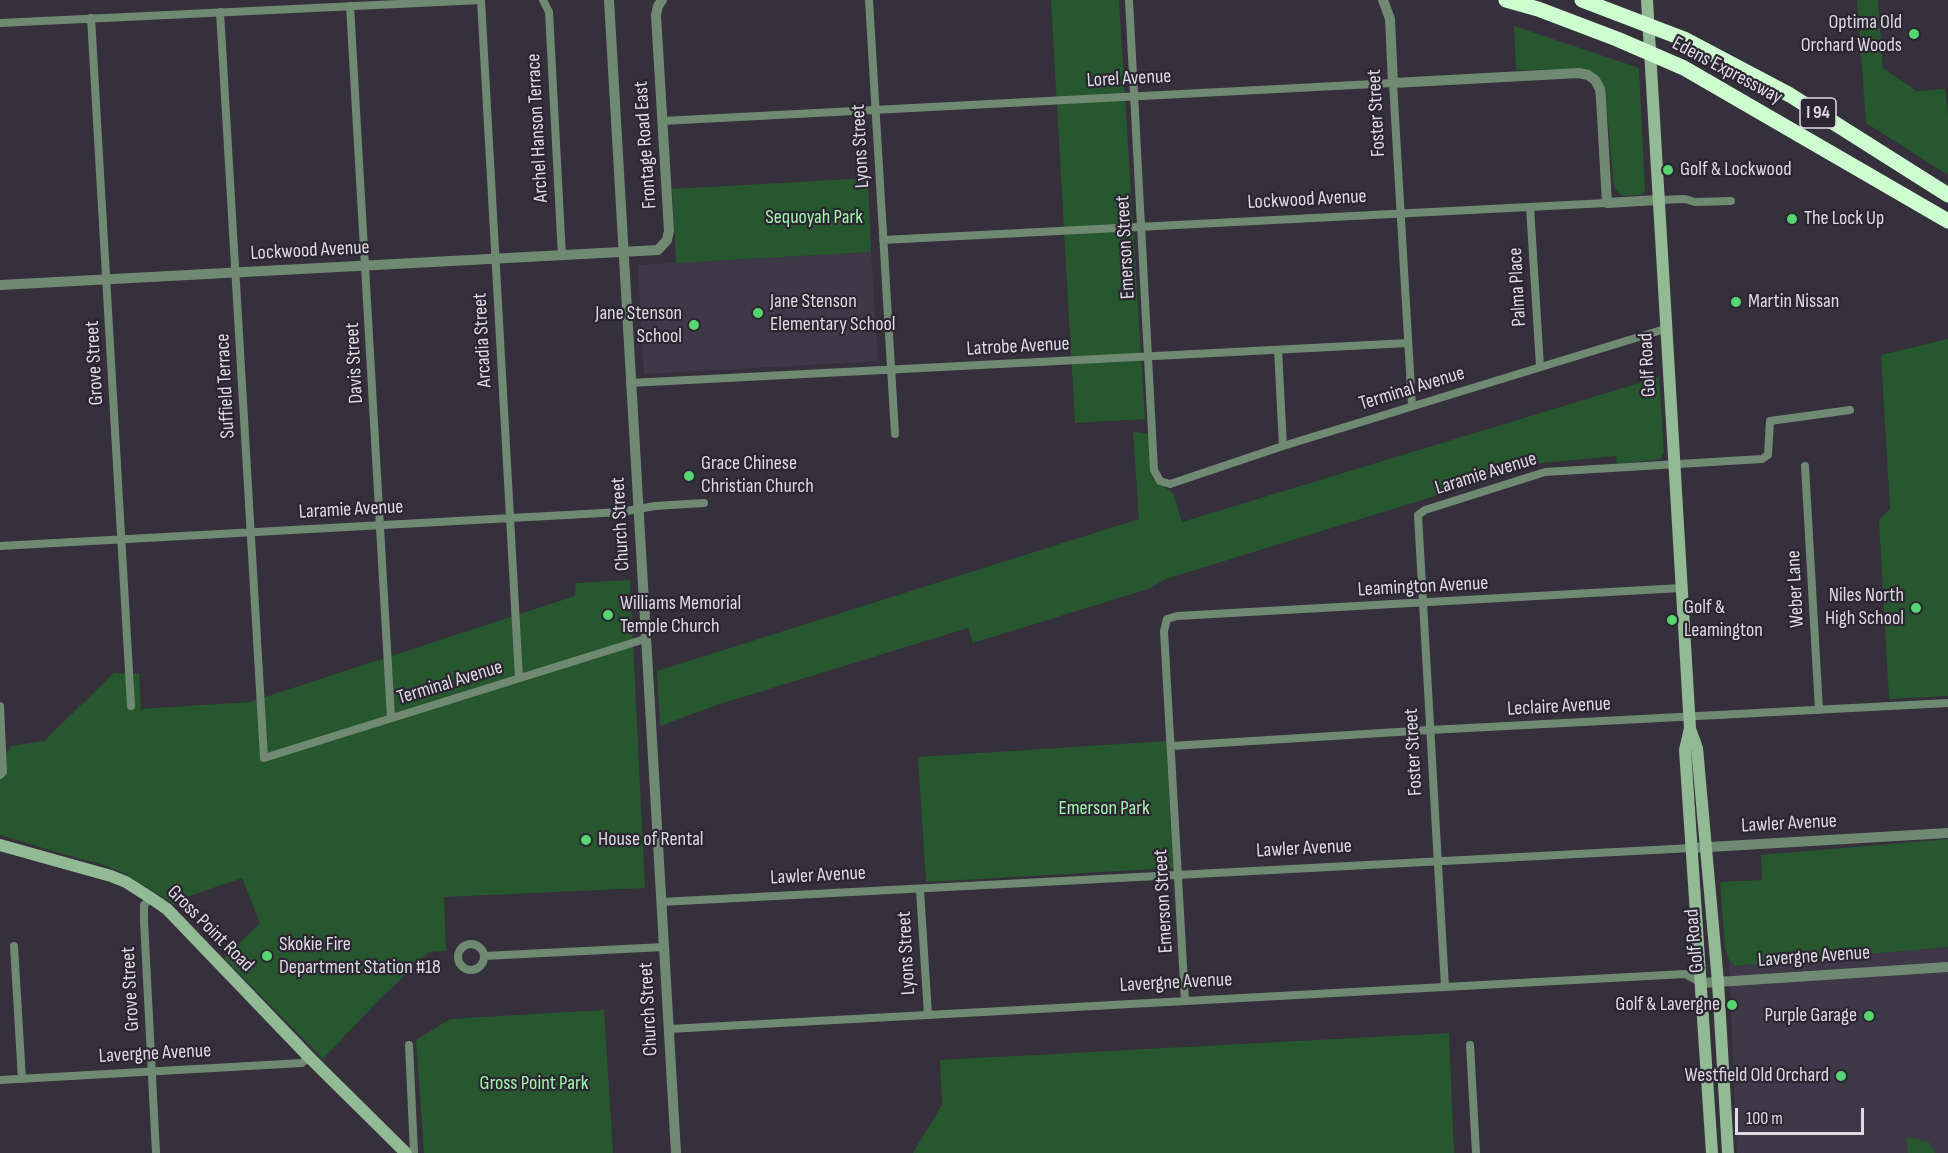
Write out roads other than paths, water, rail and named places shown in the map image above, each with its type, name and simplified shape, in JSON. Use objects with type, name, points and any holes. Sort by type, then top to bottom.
[{"type":"highway","name":"Edens Expressway","points":[[1506,0],[1538,9],[1617,39],[1684,68],[1945,219]]},
{"type":"highway","name":"Edens Expressway","points":[[1582,0],[1684,39],[1790,95],[1948,195]]},
{"type":"main road","name":"Golf Road","points":[[1647,0],[1690,722],[1697,748],[1718,982],[1728,1153]]},
{"type":"main road","name":"Golf Road","points":[[1690,722],[1685,750],[1712,1153]]},
{"type":"main road","name":"Gross Point Road","points":[[0,845],[111,876],[126,882],[167,909],[309,1057],[406,1153]]},
{"type":"street","points":[[0,23],[481,0]]},
{"type":"street","name":"Arcadia Street","points":[[481,0],[519,678]]},
{"type":"street","name":"Archel Hanson Terrace","points":[[543,0],[549,12],[562,256]]},
{"type":"street","name":"Church Street","points":[[609,0],[676,1153]]},
{"type":"street","name":"Frontage Road East","points":[[623,253],[658,250],[667,240],[669,231],[656,15],[662,0]]},
{"type":"street","name":"Lyons Street","points":[[870,0],[895,434]]},
{"type":"street","name":"Emerson Street","points":[[1129,0],[1154,470],[1160,481],[1170,484]]},
{"type":"street","name":"Foster Street","points":[[1383,0],[1390,19],[1412,406]]},
{"type":"street","name":"Davis Street","points":[[350,6],[391,718]]},
{"type":"street","name":"Suffield Terrace","points":[[220,12],[264,758]]},
{"type":"street","name":"Grove Street","points":[[91,18],[131,706]]},
{"type":"street","name":"Lorel Avenue","points":[[662,121],[1579,73],[1595,80],[1600,89],[1608,203]]},
{"type":"street","name":"Lockwood Avenue","points":[[883,240],[1658,200],[1731,201]]},
{"type":"street","name":"Palma Place","points":[[1530,207],[1540,366]]},
{"type":"street","name":"Lockwood Avenue","points":[[0,285],[623,253]]},
{"type":"street","name":"Terminal Avenue","points":[[1170,484],[1283,446],[1665,329]]},
{"type":"street","name":"Latrobe Avenue","points":[[630,383],[1408,343]]},
{"type":"street","points":[[1278,350],[1283,446]]},
{"type":"street","name":"Laramie Avenue","points":[[1418,515],[1425,510],[1545,472],[1762,459],[1768,455],[1770,421],[1850,410]]},
{"type":"street","name":"Weber Lane","points":[[1805,466],[1819,710]]},
{"type":"street","name":"Laramie Avenue","points":[[0,546],[621,513],[656,506],[704,503]]},
{"type":"street","name":"Foster Street","points":[[1418,515],[1445,987]]},
{"type":"street","name":"Leamington Avenue","points":[[1167,619],[1177,616],[1681,588]]},
{"type":"street","name":"Emerson Street","points":[[1167,619],[1164,631],[1185,1001]]},
{"type":"street","name":"Terminal Avenue","points":[[264,758],[645,639]]},
{"type":"street","points":[[1948,703],[1948,708]]},
{"type":"street","name":"Leclaire Avenue","points":[[1171,746],[1430,730],[1690,722],[1819,710],[1948,703]]},
{"type":"street","points":[[0,706],[3,772],[0,775]]},
{"type":"street","name":"Lawler Avenue","points":[[661,902],[920,890],[1948,833]]},
{"type":"street","name":"Lyons Street","points":[[920,890],[927,1015]]},
{"type":"street","name":"Grove Street","points":[[151,898],[144,905],[144,912],[156,1153]]},
{"type":"street","points":[[14,946],[22,1079]]},
{"type":"street","points":[[484,956],[664,947]]},
{"type":"street","points":[[1700,958],[1685,974],[1702,983]]},
{"type":"street","name":"Lavergne Avenue","points":[[1702,983],[1948,967]]},
{"type":"street","name":"Lavergne Avenue","points":[[669,1029],[1685,974]]},
{"type":"street","points":[[1470,1045],[1476,1153]]},
{"type":"street","points":[[409,1046],[414,1153]]},
{"type":"street","name":"Lavergne Avenue","points":[[0,1080],[302,1063],[309,1057]]},
{"type":"place","name":"Optima Old Orchard Woods","points":[[1914,34]]},
{"type":"place","name":"Golf & Lockwood","points":[[1668,170]]},
{"type":"place","name":"The Lock Up","points":[[1792,219]]},
{"type":"place","name":"Martin Nissan","points":[[1736,302]]},
{"type":"place","name":"Jane Stenson Elementary School","points":[[758,313]]},
{"type":"place","name":"Jane Stenson School","points":[[694,325]]},
{"type":"place","name":"Grace Chinese Christian Church","points":[[689,476]]},
{"type":"place","name":"Niles North High School","points":[[1916,608]]},
{"type":"place","name":"Williams Memorial Temple Church","points":[[608,615]]},
{"type":"place","name":"Golf & Leamington","points":[[1672,620]]},
{"type":"place","name":"House of Rental","points":[[586,840]]},
{"type":"place","name":"Skokie Fire Department Station #18","points":[[267,956]]},
{"type":"place","name":"Golf & Lavergne","points":[[1732,1005]]},
{"type":"place","name":"Purple Garage","points":[[1869,1016]]},
{"type":"place","name":"Westfield Old Orchard","points":[[1841,1076]]},
{"type":"park label","name":"Sequoyah Park","points":[[814,218]]},
{"type":"park label","name":"Emerson Park","points":[[1104,809]]},
{"type":"park label","name":"Gross Point Park","points":[[534,1084]]}]
